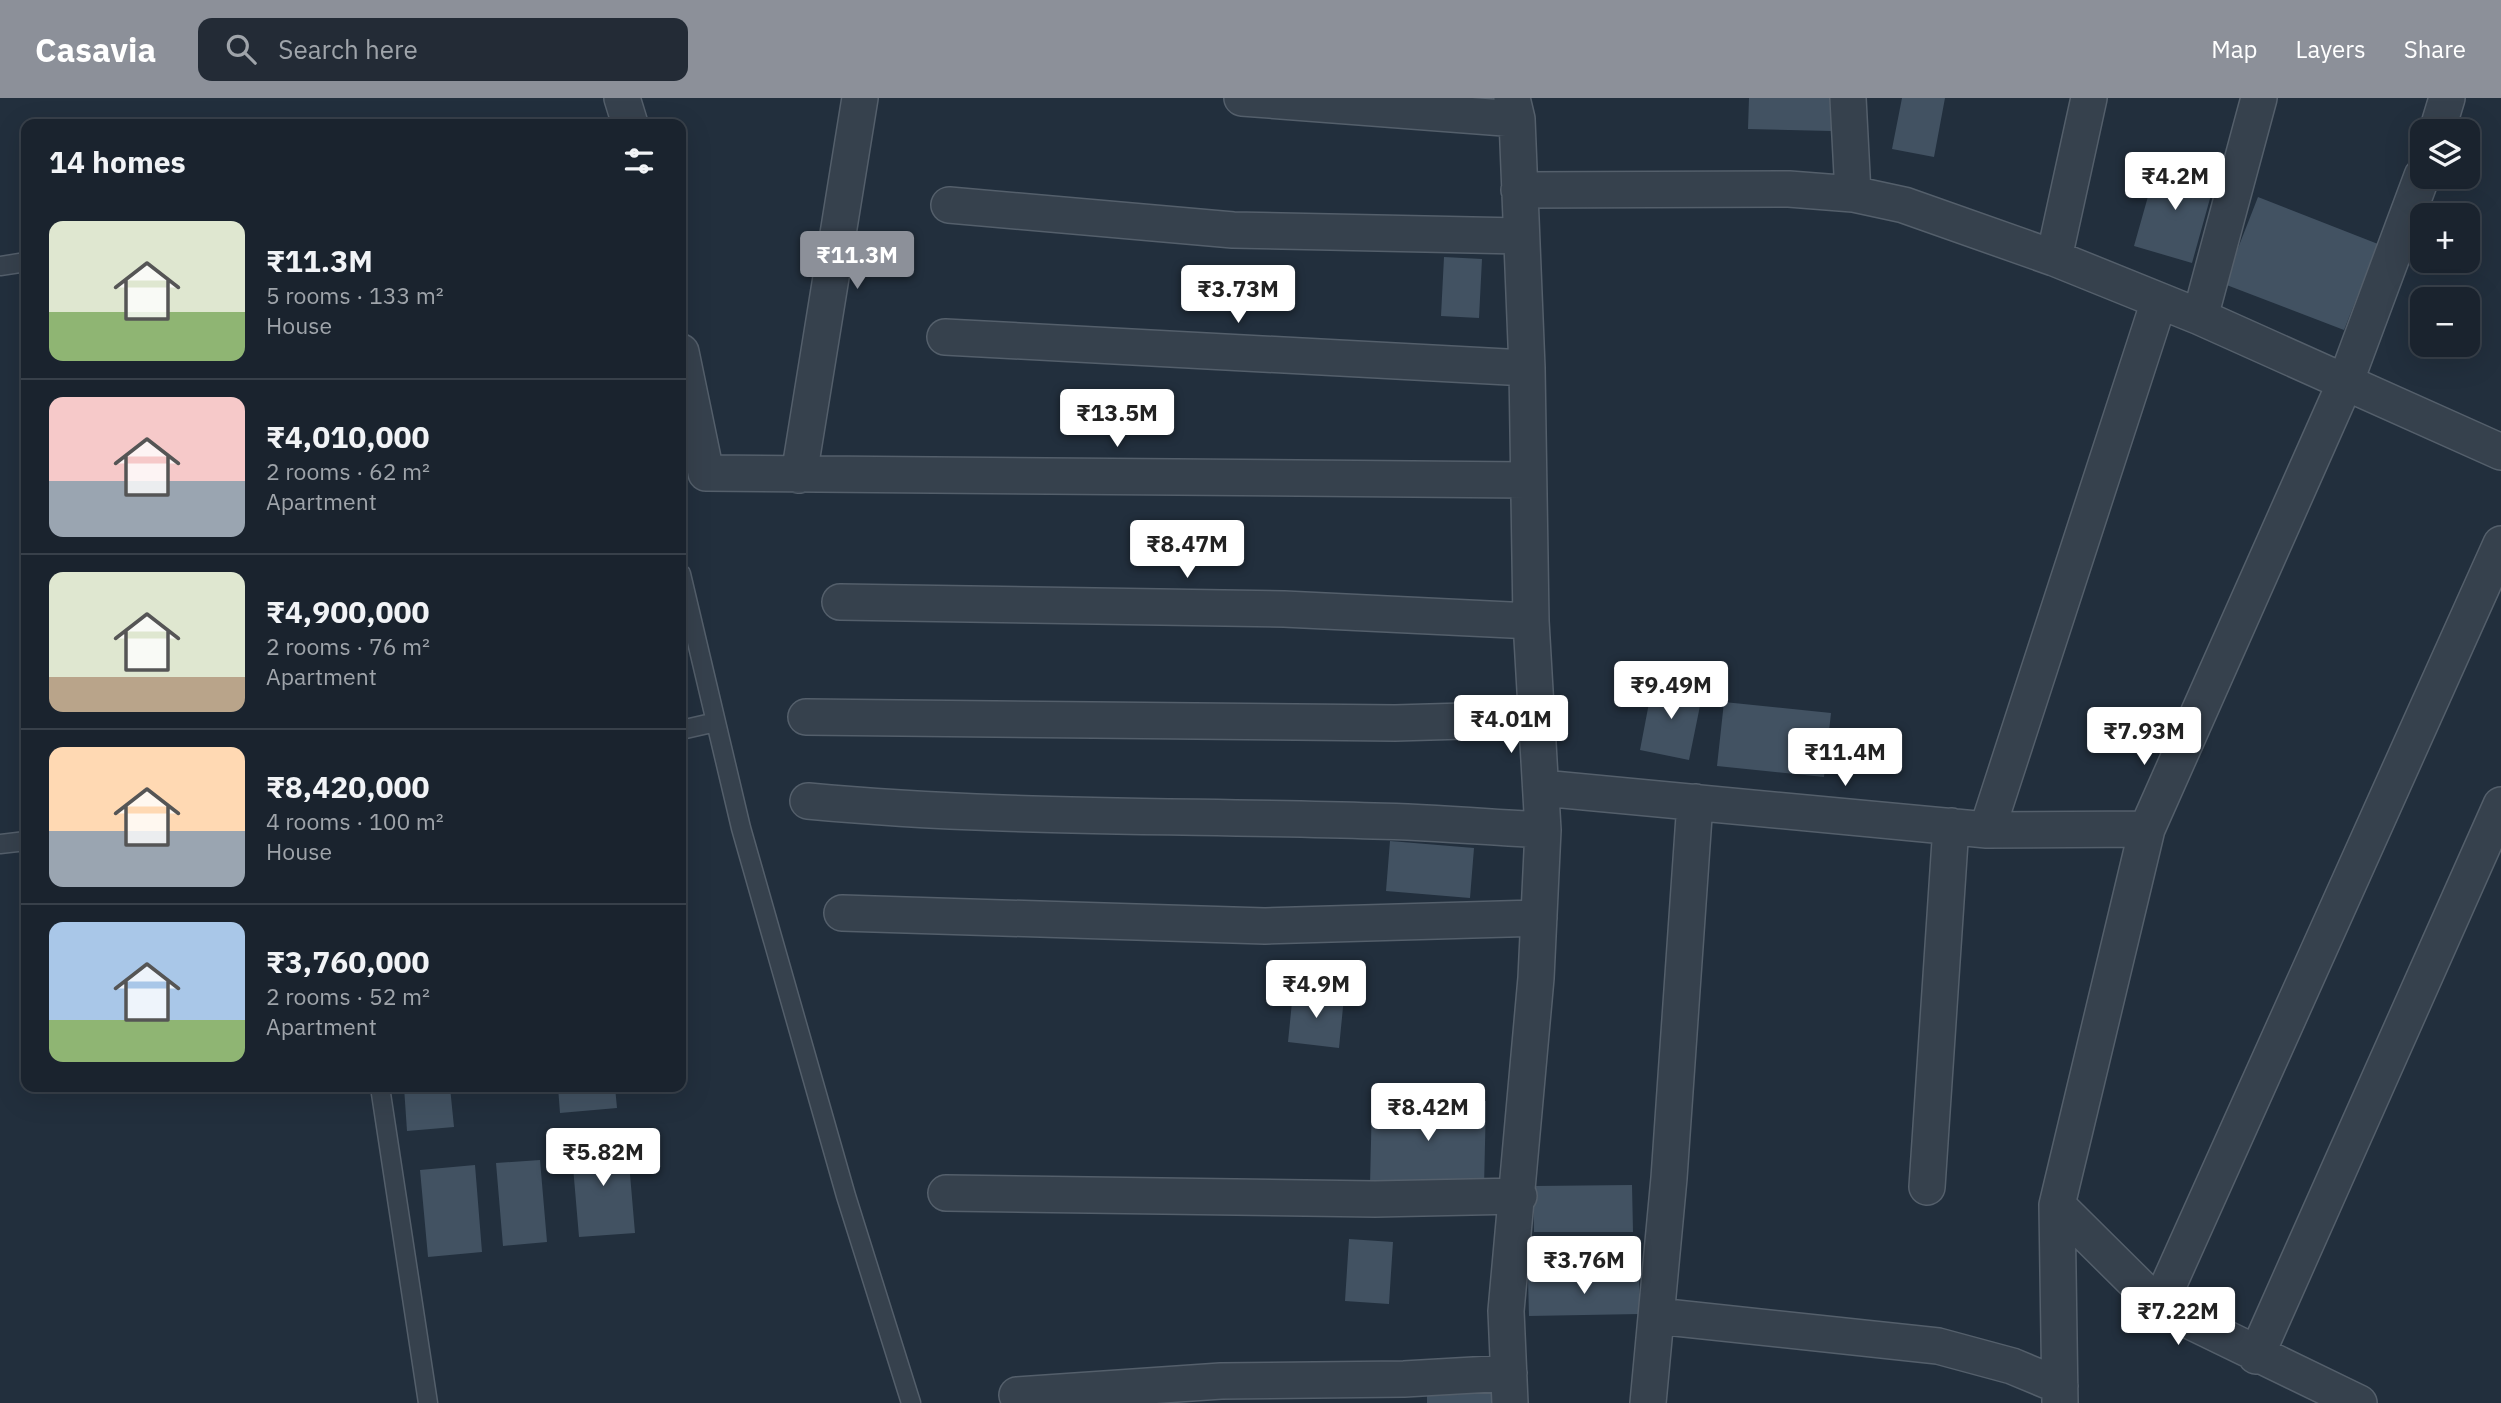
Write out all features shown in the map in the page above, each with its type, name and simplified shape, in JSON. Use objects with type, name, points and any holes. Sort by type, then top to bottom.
[{"type":"street","points":[[622,98],[628,119]]},
{"type":"street","points":[[799,475],[860,98]]},
{"type":"street","points":[[1017,1395],[1221,1381],[1404,1379],[1509,1388],[1506,1311],[1518,1196],[1543,830],[1531,621],[1527,368],[1514,108],[1241,98]]},
{"type":"street","points":[[1848,98],[1853,194]]},
{"type":"street","points":[[2054,258],[2089,98]]},
{"type":"street","points":[[2200,317],[2259,98]]},
{"type":"street","points":[[2441,119],[2447,98]]},
{"type":"street","points":[[1519,190],[1789,189],[1853,194],[1904,205],[2054,258],[2200,317],[2501,452]]},
{"type":"street","points":[[2060,1395],[2056,1205],[2147,829],[2344,383],[2417,189]]},
{"type":"street","points":[[949,205],[1233,230],[1520,236]]},
{"type":"street","points":[[1987,830],[2159,301]]},
{"type":"street","points":[[945,337],[1527,368]]},
{"type":"street","points":[[686,376],[706,473],[1527,480]]},
{"type":"street","points":[[2159,1306],[2501,544]]},
{"type":"street","points":[[840,602],[1311,610],[1531,621]]},
{"type":"street","points":[[806,717],[1395,723],[1538,719]]},
{"type":"street","points":[[1542,788],[1987,830],[2147,829]]},
{"type":"street","points":[[808,801],[927,812],[1376,821],[1543,830]]},
{"type":"street","points":[[1647,1403],[1657,1316],[1695,802]]},
{"type":"street","points":[[2256,1356],[2501,805]]},
{"type":"street","points":[[1927,1187],[1951,827]]},
{"type":"street","points":[[842,913],[1265,926],[1539,918]]},
{"type":"street","points":[[946,1194],[1375,1199],[1518,1196]]},
{"type":"street","points":[[2056,1205],[2159,1306],[2256,1356],[2359,1403]]},
{"type":"street","points":[[1657,1316],[1938,1346],[2012,1366],[2060,1395]]},
{"type":"lane","points":[[0,266],[21,263]]},
{"type":"lane","points":[[686,594],[741,828],[846,1196],[911,1403]]},
{"type":"lane","points":[[686,729],[716,722]]},
{"type":"lane","points":[[0,844],[21,842]]},
{"type":"lane","points":[[381,1092],[428,1403]]},
{"type":"building","points":[[1749,98],[1832,98],[1831,131],[1748,129]]},
{"type":"building","points":[[1902,98],[1945,98],[1934,157],[1892,149]]},
{"type":"building","points":[[2158,161],[2216,177],[2192,263],[2134,246]]},
{"type":"building","points":[[2258,197],[2378,244],[2344,330],[2224,284]]},
{"type":"building","points":[[1444,257],[1482,259],[1479,318],[1441,316]]},
{"type":"building","points":[[1653,682],[1703,691],[1689,760],[1640,750]]},
{"type":"building","points":[[1724,702],[1831,713],[1824,777],[1717,766]]},
{"type":"building","points":[[1390,841],[1474,848],[1470,898],[1386,891]]},
{"type":"building","points":[[1293,992],[1344,997],[1339,1048],[1288,1042]]},
{"type":"building","points":[[404,1092],[450,1092],[454,1127],[407,1131]]},
{"type":"building","points":[[558,1092],[615,1092],[617,1108],[560,1113]]},
{"type":"building","points":[[1372,1099],[1486,1101],[1484,1187],[1370,1185]]},
{"type":"building","points":[[627,1139],[635,1233],[579,1237],[571,1143]]},
{"type":"building","points":[[540,1160],[547,1242],[503,1246],[496,1163]]},
{"type":"building","points":[[475,1165],[482,1252],[428,1257],[420,1170]]},
{"type":"building","points":[[1632,1185],[1633,1232],[1534,1232],[1533,1186]]},
{"type":"building","points":[[1349,1239],[1393,1242],[1389,1304],[1345,1301]]},
{"type":"building","points":[[1639,1276],[1640,1314],[1529,1316],[1528,1278]]},
{"type":"building","points":[[1501,1387],[1502,1403],[1427,1403],[1427,1390]]}]
